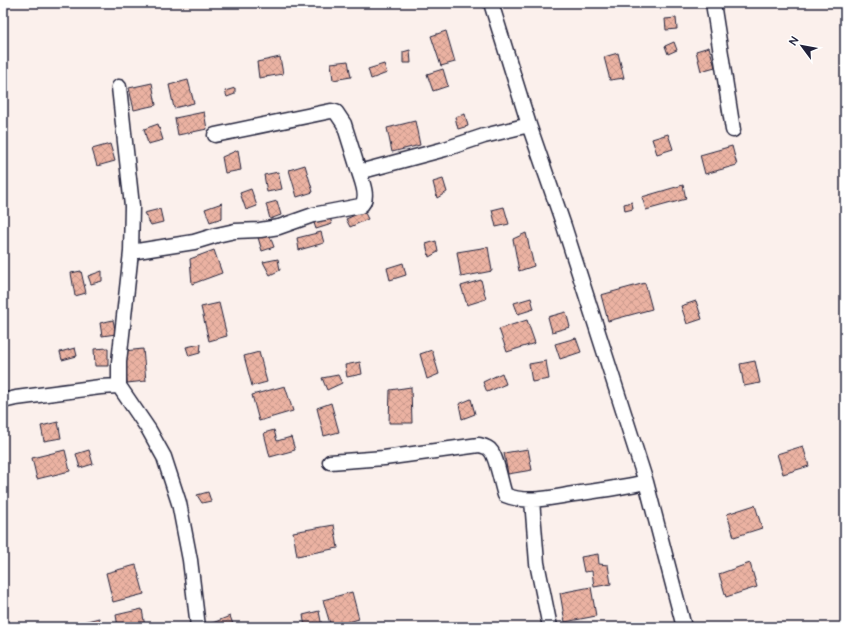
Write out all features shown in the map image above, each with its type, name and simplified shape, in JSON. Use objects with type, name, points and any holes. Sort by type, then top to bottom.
[{"type":"street","points":[[713,3],[733,130]]},
{"type":"street","points":[[496,4],[529,125],[564,226],[646,482],[684,627]]},
{"type":"street","points":[[119,87],[132,206],[131,252],[119,362],[119,386],[149,430],[164,457],[179,503],[190,560],[198,627]]},
{"type":"street","points":[[131,252],[194,242],[217,234],[279,227],[313,216],[360,206],[365,199],[365,191],[344,124],[336,112],[331,111],[215,135]]},
{"type":"street","points":[[359,172],[445,149],[484,136],[529,125]]},
{"type":"street","points":[[3,401],[100,386],[119,386]]},
{"type":"street","points":[[330,462],[384,458],[479,445],[489,449],[496,456],[498,472],[505,495],[520,500],[532,500],[623,488],[646,482]]},
{"type":"street","points":[[532,500],[536,563],[550,627]]},
{"type":"building","points":[[676,18],[677,29],[666,30],[665,19]]},
{"type":"building","points":[[446,31],[455,62],[441,66],[431,36]]},
{"type":"building","points":[[674,42],[677,50],[668,54],[665,46]]},
{"type":"building","points":[[709,47],[715,67],[701,71],[696,51]]},
{"type":"building","points":[[410,50],[411,63],[403,63],[403,52]]},
{"type":"building","points":[[618,53],[624,78],[610,80],[604,57]]},
{"type":"building","points":[[280,57],[283,74],[259,78],[257,62]]},
{"type":"building","points":[[348,61],[351,77],[333,80],[331,63]]},
{"type":"building","points":[[384,64],[387,73],[371,79],[368,69]]},
{"type":"building","points":[[443,69],[448,86],[433,91],[427,74]]},
{"type":"building","points":[[188,80],[194,103],[174,108],[169,85]]},
{"type":"building","points":[[152,83],[156,105],[134,110],[129,88]]},
{"type":"building","points":[[235,88],[235,94],[227,97],[225,91]]},
{"type":"building","points":[[204,112],[207,129],[178,135],[175,118]]},
{"type":"building","points":[[465,114],[468,126],[458,129],[455,117]]},
{"type":"building","points":[[415,121],[420,145],[392,152],[387,128]]},
{"type":"building","points":[[158,124],[163,140],[148,144],[144,129]]},
{"type":"building","points":[[668,134],[673,149],[657,154],[652,139]]},
{"type":"building","points":[[110,144],[115,161],[97,166],[92,149]]},
{"type":"building","points":[[732,146],[737,165],[705,174],[700,155]]},
{"type":"building","points":[[238,150],[241,170],[225,173],[222,157]]},
{"type":"building","points":[[305,165],[313,192],[297,197],[289,170]]},
{"type":"building","points":[[278,172],[282,189],[267,192],[264,175]]},
{"type":"building","points":[[443,179],[447,192],[437,198],[433,182]]},
{"type":"building","points":[[683,185],[686,199],[646,210],[642,197]]},
{"type":"building","points":[[251,189],[257,206],[246,210],[240,193]]},
{"type":"building","points":[[277,201],[281,215],[270,219],[266,204]]},
{"type":"building","points":[[632,202],[633,209],[625,211],[624,204]]},
{"type":"building","points":[[222,203],[222,218],[210,222],[205,209]]},
{"type":"building","points":[[504,207],[509,224],[496,227],[492,210]]},
{"type":"building","points":[[160,209],[163,222],[151,225],[144,213]]},
{"type":"building","points":[[364,211],[368,219],[350,227],[346,219]]},
{"type":"building","points":[[329,214],[332,224],[316,229],[313,220]]},
{"type":"building","points":[[268,231],[274,247],[262,251],[257,234]]},
{"type":"building","points":[[321,232],[324,243],[299,250],[297,238]]},
{"type":"building","points":[[526,233],[534,266],[519,271],[513,239]]},
{"type":"building","points":[[436,241],[438,252],[429,257],[426,244]]},
{"type":"building","points":[[488,247],[492,271],[461,277],[457,252]]},
{"type":"building","points":[[214,250],[222,273],[192,284],[190,259]]},
{"type":"building","points":[[278,259],[280,270],[270,275],[263,262]]},
{"type":"building","points":[[403,263],[406,275],[390,280],[387,268]]},
{"type":"building","points":[[81,271],[86,293],[75,296],[71,273]]},
{"type":"building","points":[[102,271],[102,281],[91,284],[88,276]]},
{"type":"building","points":[[481,280],[486,299],[467,305],[461,286]]},
{"type":"building","points":[[645,283],[652,309],[608,321],[601,295]]},
{"type":"building","points":[[531,298],[534,309],[518,314],[514,303]]},
{"type":"building","points":[[696,301],[702,319],[687,324],[681,306]]},
{"type":"building","points":[[219,303],[227,336],[209,341],[201,307]]},
{"type":"building","points":[[566,312],[570,327],[552,332],[548,317]]},
{"type":"building","points":[[113,320],[116,334],[102,336],[100,323]]},
{"type":"building","points":[[527,320],[535,343],[507,352],[499,329]]},
{"type":"building","points":[[576,338],[581,352],[560,359],[555,344]]},
{"type":"building","points":[[201,344],[200,353],[189,356],[186,347]]},
{"type":"building","points":[[75,348],[77,356],[62,360],[60,352]]},
{"type":"building","points":[[108,348],[108,366],[95,366],[94,349]]},
{"type":"building","points":[[143,349],[146,381],[127,383],[124,351]]},
{"type":"building","points":[[432,350],[439,374],[427,379],[420,354]]},
{"type":"building","points":[[259,352],[267,382],[252,386],[244,356]]},
{"type":"building","points":[[546,361],[549,379],[532,382],[529,364]]},
{"type":"building","points":[[755,361],[760,383],[744,386],[740,364]]},
{"type":"building","points":[[360,362],[362,374],[347,377],[345,365]]},
{"type":"building","points":[[502,373],[506,384],[487,392],[483,382]]},
{"type":"building","points":[[338,375],[342,383],[327,390],[322,378]]},
{"type":"building","points":[[285,386],[293,411],[259,421],[252,395]]},
{"type":"building","points":[[411,387],[412,423],[389,423],[390,390]]},
{"type":"building","points":[[471,399],[475,414],[462,419],[459,404]]},
{"type":"building","points":[[331,403],[339,432],[324,436],[317,408]]},
{"type":"building","points":[[58,422],[61,438],[44,441],[41,426]]},
{"type":"building","points":[[274,430],[277,441],[291,437],[295,450],[270,457],[264,433]]},
{"type":"building","points":[[803,446],[809,466],[783,474],[777,454]]},
{"type":"building","points":[[528,449],[532,470],[508,474],[504,453]]},
{"type":"building","points":[[65,450],[70,471],[37,479],[32,458]]},
{"type":"building","points":[[89,450],[93,464],[80,468],[76,454]]},
{"type":"building","points":[[208,492],[211,501],[202,503],[197,495]]},
{"type":"building","points":[[755,505],[762,528],[734,537],[727,514]]},
{"type":"building","points":[[334,525],[338,548],[297,556],[293,532]]},
{"type":"building","points":[[598,554],[599,564],[608,565],[611,584],[594,587],[592,571],[584,572],[581,557]]},
{"type":"building","points":[[750,563],[757,587],[726,597],[719,574]]},
{"type":"building","points":[[136,565],[144,594],[113,602],[106,573]]},
{"type":"building","points":[[591,587],[596,616],[565,622],[560,593]]},
{"type":"building","points":[[352,592],[359,619],[331,627],[323,600]]},
{"type":"building","points":[[142,609],[145,627],[118,627],[116,615]]},
{"type":"building","points":[[319,611],[322,627],[305,627],[303,615]]},
{"type":"building","points":[[230,616],[234,627],[211,627],[210,624]]},
{"type":"building","points":[[99,618],[100,626],[84,627],[83,622]]}]
